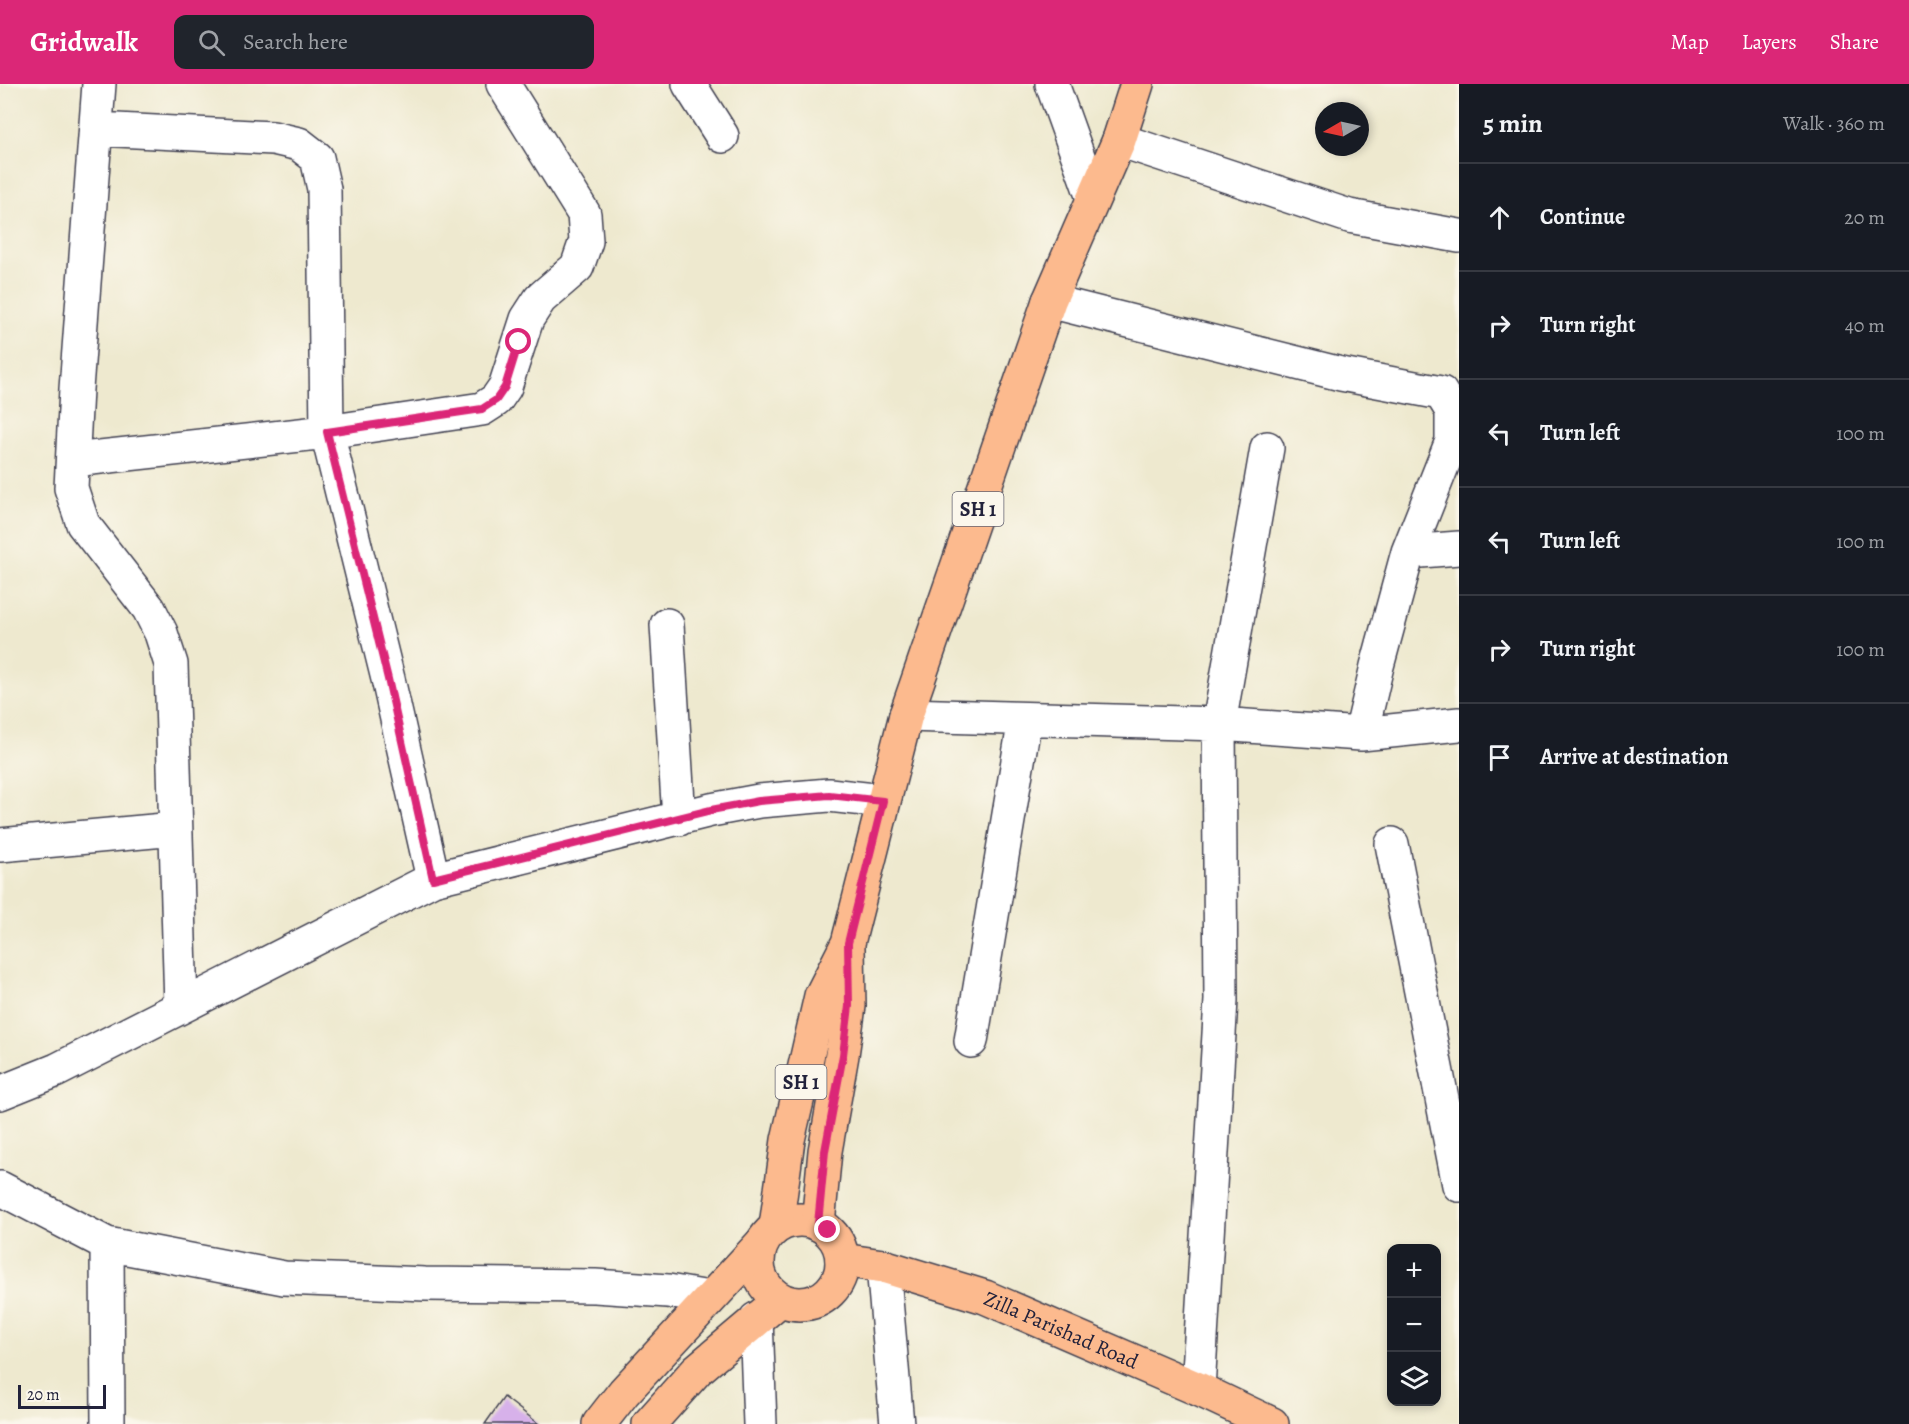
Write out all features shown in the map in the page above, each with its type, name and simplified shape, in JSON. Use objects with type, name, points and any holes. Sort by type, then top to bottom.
[{"type":"main road","name":"SH 1","points":[[768,1309],[771,1294],[759,1275],[758,1253],[769,1235],[821,996],[848,943],[906,716],[1050,301],[1119,140],[1137,84]]},
{"type":"main road","name":"SH 1","points":[[818,1224],[825,1151],[843,1055],[849,1006],[848,943]]},
{"type":"main road","points":[[599,1424],[624,1392],[769,1235],[786,1222],[796,1220],[807,1220],[828,1230],[835,1238],[842,1260],[837,1282],[823,1298],[813,1303],[790,1304],[768,1309],[697,1370],[649,1424]]},
{"type":"main road","name":"Zilla Parishad Road","points":[[842,1260],[883,1266],[985,1297],[1198,1389],[1272,1424]]},
{"type":"street","points":[[99,84],[76,389],[71,488],[83,524],[149,609],[161,633],[171,664],[181,1006]]},
{"type":"street","points":[[73,460],[327,432],[482,409],[496,400],[505,387],[526,319],[540,299],[577,267],[586,241],[584,214],[503,84]]},
{"type":"street","points":[[689,84],[722,136]]},
{"type":"street","points":[[1052,84],[1093,198]]},
{"type":"street","points":[[97,129],[273,138],[299,144],[317,158],[324,189],[327,432],[388,679],[433,879]]},
{"type":"street","points":[[1119,140],[1349,216],[1459,236]]},
{"type":"street","points":[[1050,301],[1341,374],[1441,393],[1452,411],[1452,441],[1408,552],[1361,734]]},
{"type":"street","points":[[1198,1389],[1221,1000],[1219,724],[1267,448]]},
{"type":"street","points":[[1408,552],[1459,548]]},
{"type":"street","points":[[667,625],[679,819]]},
{"type":"street","points":[[906,716],[1219,724],[1361,734],[1459,724]]},
{"type":"street","points":[[971,1041],[1025,719]]},
{"type":"street","points":[[0,1093],[57,1070],[433,879],[711,810],[759,801],[829,795],[883,801]]},
{"type":"street","points":[[0,845],[175,829]]},
{"type":"street","points":[[1392,844],[1459,1185]]},
{"type":"street","points":[[0,1188],[107,1244],[284,1278],[425,1284],[595,1286],[668,1291],[709,1298]]},
{"type":"street","points":[[107,1244],[108,1424]]},
{"type":"street","points":[[883,1266],[897,1424]]},
{"type":"street","points":[[760,1424],[768,1309]]},
{"type":"building","points":[[504,1397],[539,1424],[485,1424]]},
{"type":"route","points":[[519,342],[505,387],[496,400],[482,409],[327,432],[388,679],[433,879],[711,810],[759,801],[829,795],[883,801],[848,943],[849,1006],[843,1055],[825,1151],[818,1224],[828,1230]]}]
